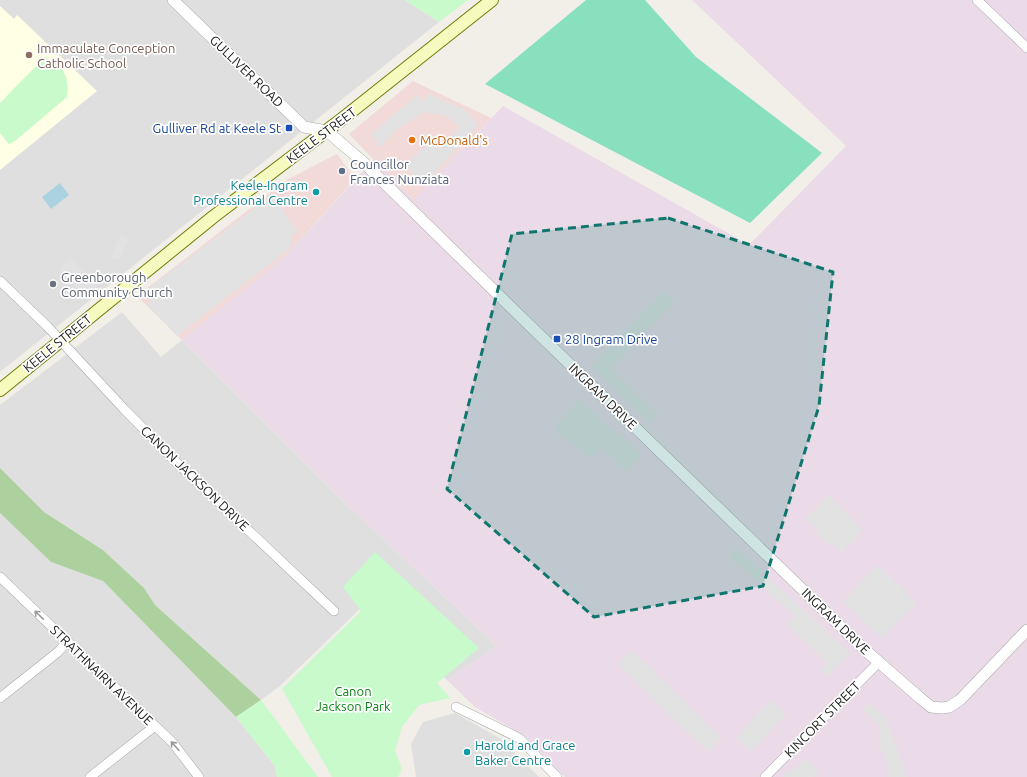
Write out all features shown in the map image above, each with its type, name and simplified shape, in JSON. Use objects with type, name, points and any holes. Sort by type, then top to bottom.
[{"type":"main road","name":"KEELE STREET","points":[[0,390],[213,217],[326,131],[492,0]]},
{"type":"street","name":"GULLIVER ROAD","points":[[173,0],[304,126],[326,131]]},
{"type":"street","points":[[977,0],[1027,48]]},
{"type":"street","name":"INGRAM DRIVE","points":[[326,131],[363,162],[602,396],[879,662],[931,707],[949,707],[960,700],[1027,630]]},
{"type":"street","name":"CANON JACKSON DRIVE","points":[[0,281],[61,341],[176,462],[334,611]]},
{"type":"street","name":"STRATHNAIRN AVENUE","points":[[0,577],[155,726],[184,756],[199,777]]},
{"type":"street","points":[[0,698],[58,652],[67,642]]},
{"type":"street","name":"KINCORT STREET","points":[[765,777],[879,662]]},
{"type":"street","points":[[456,707],[519,738],[557,777]]},
{"type":"street","points":[[90,777],[155,726]]},
{"type":"highlighted area","points":[[668,218],[833,272],[819,406],[763,586],[594,617],[447,489],[512,234]]},
{"type":"shaded area","points":[[0,0],[405,0],[439,22],[0,372]]},
{"type":"shaded area","points":[[692,0],[1027,0],[1027,777],[565,777],[523,735],[475,707],[447,680],[497,646],[349,507],[182,340],[285,257],[374,159],[413,200],[503,106],[749,245],[846,146]]},
{"type":"shaded area","name":"Immaculate Conception Catholic School","points":[[0,6],[14,19],[17,15],[97,91],[0,170]]},
{"type":"shaded area","points":[[413,81],[491,118],[413,201],[349,134]]},
{"type":"shaded area","points":[[428,94],[464,109],[478,125],[423,186],[405,164],[433,141],[439,148],[459,127],[456,123],[444,115],[424,112],[396,130],[380,148],[371,134],[417,95],[423,101]]},
{"type":"shaded area","points":[[337,154],[355,179],[285,257],[182,340],[137,296],[288,179]]},
{"type":"shaded area","points":[[272,195],[297,231],[292,235],[290,248],[177,336],[147,304],[151,301],[144,292]]},
{"type":"shaded area","points":[[121,235],[129,239],[119,260],[111,257]]},
{"type":"shaded area","points":[[70,258],[98,285],[86,298],[59,269]]},
{"type":"shaded area","points":[[664,290],[675,300],[610,369],[658,416],[650,424],[591,367]]},
{"type":"shaded area","points":[[122,312],[161,357],[182,340],[349,507],[497,646],[447,680],[361,608],[280,686],[261,700],[155,605],[144,588],[103,550],[44,512],[0,468],[0,405]]},
{"type":"shaded area","points":[[579,400],[641,454],[626,471],[600,448],[590,459],[554,428]]},
{"type":"shaded area","points":[[829,495],[863,530],[841,553],[831,543],[829,545],[816,533],[818,530],[806,519]]},
{"type":"shaded area","points":[[0,513],[51,562],[103,581],[236,717],[275,766],[277,777],[0,777]]},
{"type":"shaded area","points":[[737,547],[850,654],[828,677],[820,670],[827,663],[787,624],[794,616],[729,555]]},
{"type":"shaded area","points":[[878,565],[917,603],[882,639],[843,601]]},
{"type":"shaded area","points":[[632,650],[721,738],[708,752],[618,664]]},
{"type":"shaded area","points":[[770,700],[786,714],[751,752],[736,738]]},
{"type":"shaded area","points":[[869,703],[886,717],[907,777],[888,777],[886,757],[879,746],[879,725],[863,710]]},
{"type":"shaded area","points":[[455,713],[501,739],[539,777],[416,777],[411,744],[423,722]]},
{"type":"shaded area","points":[[806,758],[819,772],[814,777],[783,777],[790,769],[793,771]]},
{"type":"green space","points":[[405,0],[468,0],[439,22]]},
{"type":"green space","points":[[586,0],[645,0],[696,57],[822,153],[750,223],[485,84]]},
{"type":"green space","points":[[45,57],[51,60],[64,72],[68,90],[67,97],[15,141],[9,144],[0,133],[0,103]]},
{"type":"green space","points":[[0,468],[44,512],[103,550],[144,588],[155,605],[261,700],[236,717],[103,581],[51,562],[0,513]]},
{"type":"green space","name":"Canon Jackson Park","points":[[375,552],[479,648],[437,683],[450,698],[419,705],[402,727],[395,751],[402,769],[398,777],[332,777],[282,689],[361,611],[343,587]]},
{"type":"green space","points":[[261,700],[318,777],[277,777],[275,766],[236,717]]},
{"type":"water","points":[[60,183],[69,195],[51,209],[42,197]]},
{"type":"place","name":"Immaculate Conception Catholic School","points":[[29,55]]},
{"type":"place","name":"Gulliver Rd at Keele St","points":[[289,128]]},
{"type":"place","name":"McDonald's","points":[[412,140]]},
{"type":"place","name":"Councillor Frances Nunziata","points":[[342,171]]},
{"type":"place","name":"Keele-Ingram Professional Centre","points":[[316,192]]},
{"type":"place","name":"Greenborough Community Church","points":[[53,284]]},
{"type":"place","name":"28 Ingram Drive","points":[[557,339]]},
{"type":"place","name":"Harold and Grace Baker Centre","points":[[467,752]]}]
